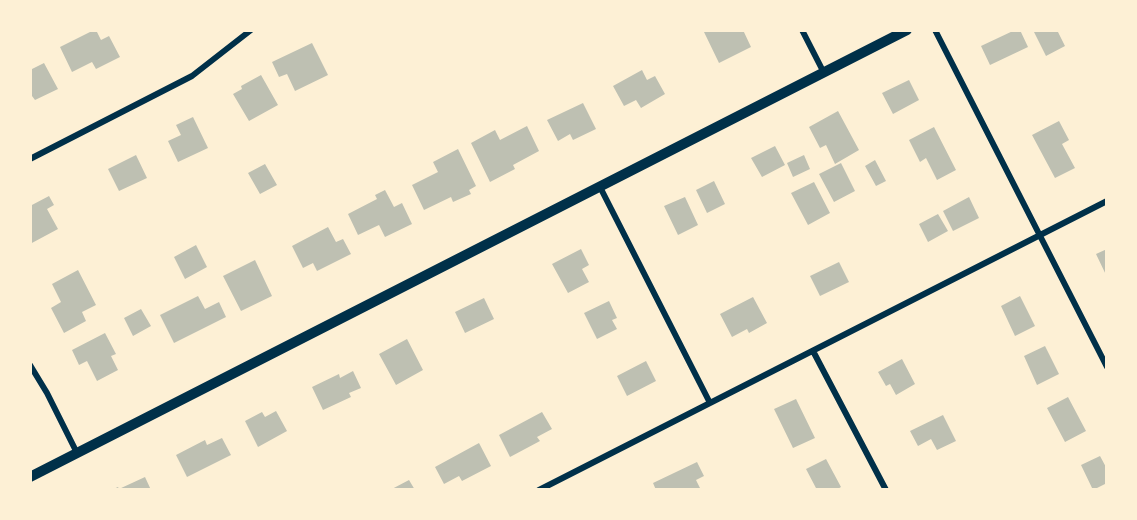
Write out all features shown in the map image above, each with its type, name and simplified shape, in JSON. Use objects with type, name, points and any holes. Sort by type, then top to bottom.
[{"type":"street","points":[[30,159],[192,76],[251,30]]},
{"type":"street","points":[[802,30],[824,73]]},
{"type":"street","points":[[30,477],[907,30]]},
{"type":"street","points":[[935,30],[1107,367]]},
{"type":"street","points":[[600,187],[710,403]]},
{"type":"street","points":[[539,490],[1107,201]]},
{"type":"street","points":[[813,351],[886,490]]},
{"type":"street","points":[[30,365],[77,453]]},
{"type":"building","points":[[94,30],[101,40],[109,36],[120,57],[96,69],[92,62],[72,72],[60,47]]},
{"type":"building","points":[[743,30],[751,47],[719,63],[704,32]]},
{"type":"building","points":[[1015,30],[1020,30],[1028,47],[990,65],[981,46]]},
{"type":"building","points":[[1033,30],[1061,30],[1058,32],[1065,46],[1046,56]]},
{"type":"building","points":[[312,43],[328,75],[295,91],[287,74],[279,77],[272,62]]},
{"type":"building","points":[[44,63],[58,89],[35,100],[32,96],[30,97],[30,70]]},
{"type":"building","points":[[642,70],[647,80],[655,76],[665,94],[641,108],[636,100],[624,106],[613,86]]},
{"type":"building","points":[[261,75],[278,105],[249,121],[233,94],[242,89],[241,86]]},
{"type":"building","points":[[909,80],[919,100],[893,114],[882,93]]},
{"type":"building","points":[[583,103],[596,129],[573,140],[570,134],[558,141],[547,120]]},
{"type":"building","points":[[838,111],[859,150],[835,164],[826,145],[820,148],[809,127]]},
{"type":"building","points":[[193,117],[208,148],[178,162],[168,141],[181,135],[176,125]]},
{"type":"building","points":[[1059,121],[1069,140],[1062,144],[1075,168],[1055,178],[1032,135]]},
{"type":"building","points":[[527,126],[539,151],[513,165],[515,169],[490,182],[471,143],[495,130],[500,140]]},
{"type":"building","points":[[934,127],[956,170],[937,180],[926,158],[920,162],[909,140]]},
{"type":"building","points":[[775,146],[785,165],[762,177],[751,158]]},
{"type":"building","points":[[458,149],[476,186],[469,190],[471,194],[453,202],[451,197],[424,210],[412,185],[438,172],[433,162]]},
{"type":"building","points":[[136,155],[147,178],[119,191],[108,169]]},
{"type":"building","points":[[804,155],[810,169],[793,177],[787,163]]},
{"type":"building","points":[[875,160],[886,181],[876,186],[865,166]]},
{"type":"building","points":[[841,163],[855,191],[834,202],[819,174]]},
{"type":"building","points":[[265,164],[277,185],[260,194],[248,173]]},
{"type":"building","points":[[714,181],[725,204],[707,213],[696,190]]},
{"type":"building","points":[[814,182],[830,213],[808,225],[791,193]]},
{"type":"building","points":[[385,190],[394,207],[402,203],[412,224],[385,237],[379,225],[358,235],[348,214],[377,199],[375,195]]},
{"type":"building","points":[[49,196],[54,205],[47,209],[58,229],[30,244],[30,206]]},
{"type":"building","points":[[685,197],[698,225],[678,235],[664,206]]},
{"type":"building","points":[[969,197],[979,218],[953,231],[943,211]]},
{"type":"building","points":[[938,214],[948,231],[928,242],[919,224]]},
{"type":"building","points":[[328,227],[336,242],[343,239],[351,254],[317,271],[313,263],[303,268],[292,246]]},
{"type":"building","points":[[196,245],[207,267],[185,279],[174,257]]},
{"type":"building","points":[[581,249],[589,265],[582,269],[589,282],[568,293],[552,264]]},
{"type":"building","points":[[1107,249],[1107,277],[1096,254]]},
{"type":"building","points":[[255,260],[272,296],[241,311],[223,276]]},
{"type":"building","points":[[839,262],[849,282],[820,296],[810,276]]},
{"type":"building","points":[[78,270],[96,305],[82,312],[86,321],[64,333],[51,308],[61,302],[52,284]]},
{"type":"building","points":[[198,296],[205,309],[219,302],[226,317],[174,343],[160,315]]},
{"type":"building","points":[[1020,296],[1035,326],[1015,336],[1001,306]]},
{"type":"building","points":[[753,297],[767,323],[749,333],[747,329],[732,337],[720,314]]},
{"type":"building","points":[[484,298],[494,319],[465,333],[455,312]]},
{"type":"building","points":[[609,301],[617,318],[612,320],[617,329],[597,339],[584,313]]},
{"type":"building","points":[[141,309],[151,326],[133,336],[124,318]]},
{"type":"building","points":[[105,333],[116,354],[111,356],[118,370],[97,381],[87,361],[79,365],[72,350]]},
{"type":"building","points":[[407,339],[423,370],[396,385],[379,354]]},
{"type":"building","points":[[1045,346],[1059,374],[1037,385],[1024,356]]},
{"type":"building","points":[[902,359],[915,384],[896,395],[890,384],[886,386],[878,372]]},
{"type":"building","points":[[646,361],[656,381],[627,396],[617,376]]},
{"type":"building","points":[[353,371],[361,388],[349,393],[351,397],[323,410],[312,387],[339,374],[340,378]]},
{"type":"building","points":[[1068,397],[1086,431],[1065,442],[1047,408]]},
{"type":"building","points":[[796,399],[815,438],[793,448],[774,409]]},
{"type":"building","points":[[276,411],[287,431],[258,447],[245,421],[262,412],[265,417]]},
{"type":"building","points":[[542,412],[552,429],[537,437],[540,441],[510,457],[499,435]]},
{"type":"building","points":[[943,415],[956,441],[937,450],[931,439],[918,446],[910,431]]},
{"type":"building","points":[[222,438],[231,455],[187,477],[176,455],[205,440],[207,445]]},
{"type":"building","points":[[479,443],[491,466],[462,481],[459,476],[444,484],[435,467]]},
{"type":"building","points":[[1100,456],[1107,469],[1107,483],[1093,490],[1081,465]]},
{"type":"building","points":[[826,459],[841,487],[836,490],[817,490],[806,469]]},
{"type":"building","points":[[697,462],[704,476],[696,480],[701,490],[656,490],[653,483]]},
{"type":"building","points":[[145,477],[151,490],[111,490],[118,487],[119,489]]},
{"type":"building","points":[[409,480],[415,490],[390,490]]}]
